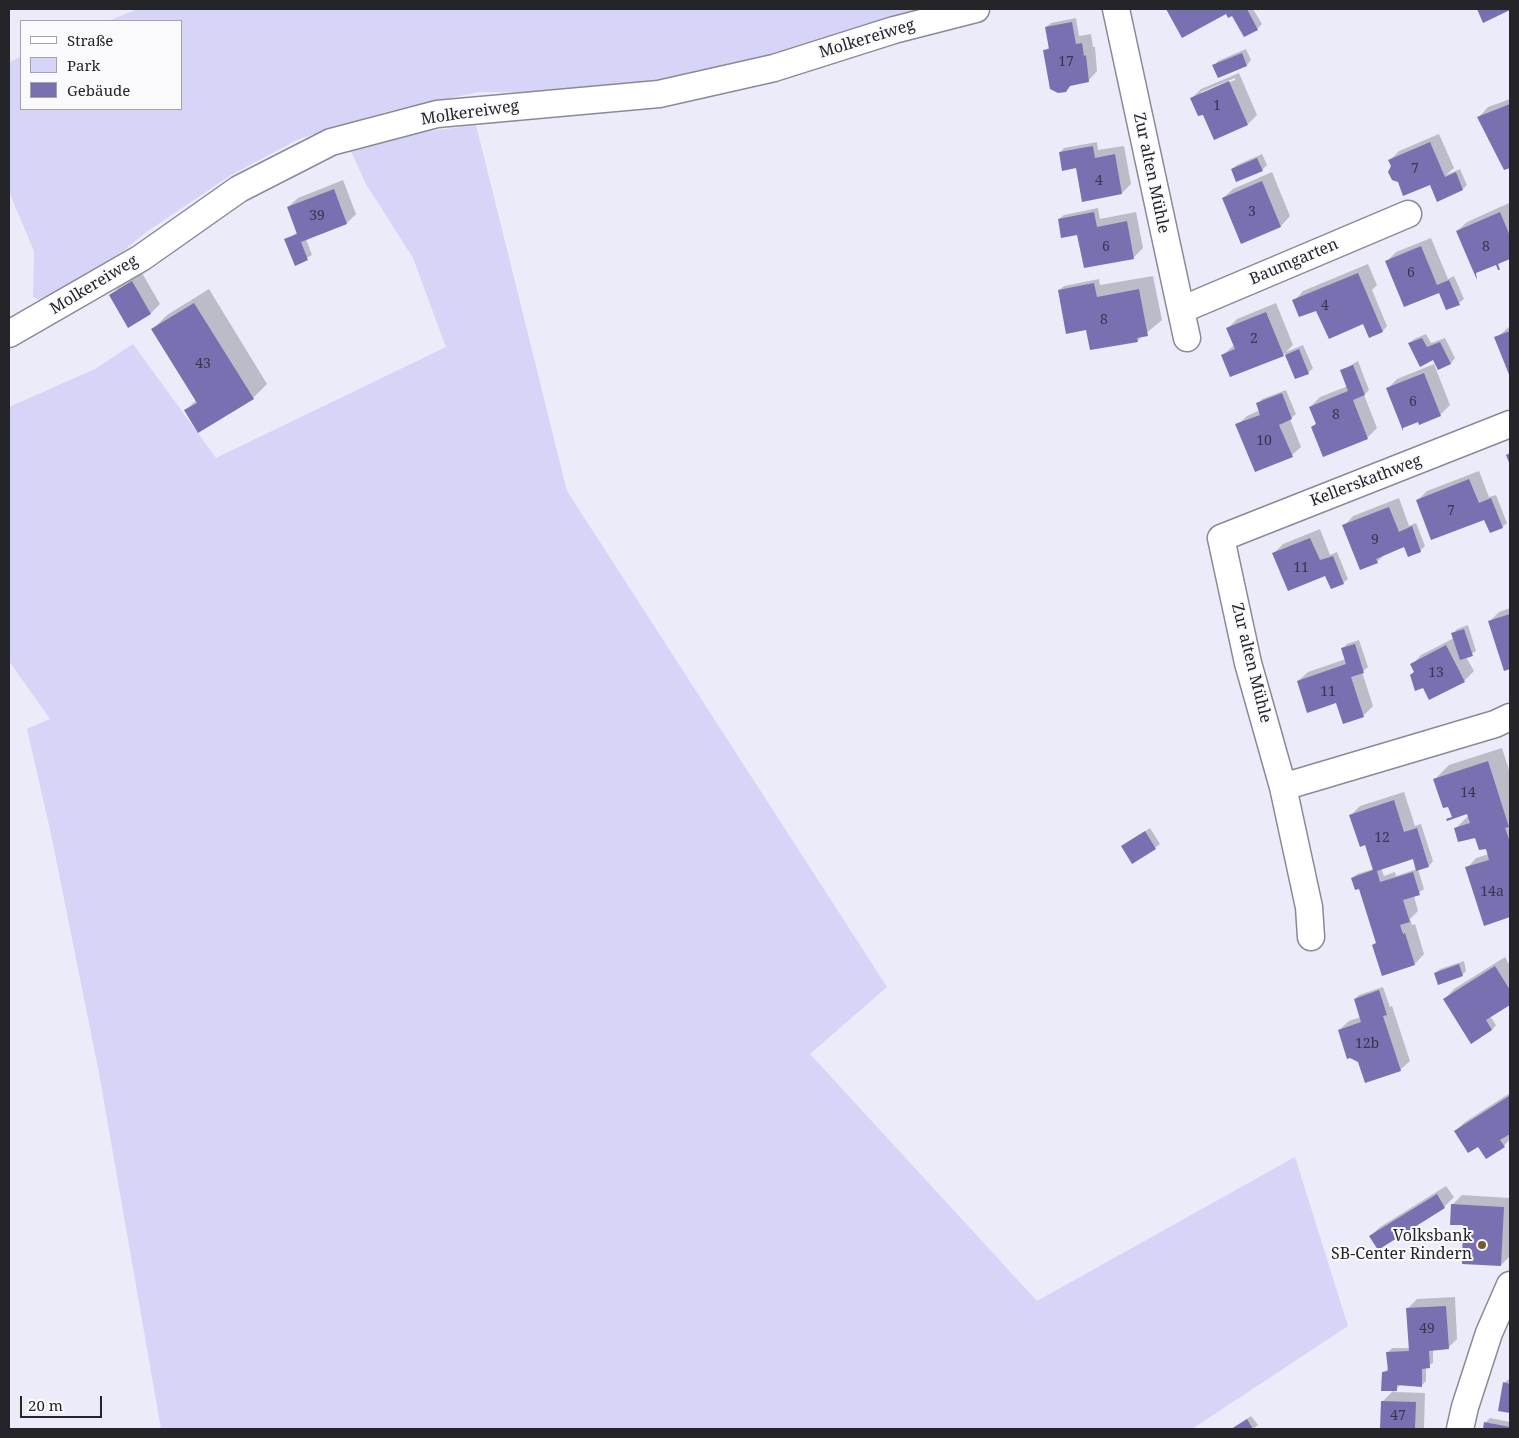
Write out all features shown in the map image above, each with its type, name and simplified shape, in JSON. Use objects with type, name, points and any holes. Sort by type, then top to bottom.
[{"type":"street","name":"Molkereiweg","points":[[9,334],[142,258],[239,189],[331,142],[437,114],[658,94],[774,68],[894,30],[976,9]]},
{"type":"street","name":"Zur alten Mühle","points":[[1116,9],[1187,338]]},
{"type":"street","name":"Baumgarten","points":[[1181,310],[1408,214]]},
{"type":"street","name":"Kellerskathweg","points":[[1221,538],[1510,424]]},
{"type":"street","name":"Zur alten Mühle","points":[[1221,538],[1248,663],[1283,788],[1309,907],[1311,937]]},
{"type":"street","points":[[1283,788],[1495,724],[1510,717]]},
{"type":"street","points":[[1460,1429],[1465,1407],[1489,1333],[1510,1285]]},
{"type":"green space","points":[[138,9],[922,9],[746,63],[653,84],[577,93],[479,92],[389,111],[299,139],[231,175],[145,233],[101,269],[45,302],[33,297],[34,251],[9,192],[9,62],[20,57],[20,110],[182,110],[182,20],[110,20]]},
{"type":"green space","points":[[476,125],[567,491],[887,987],[810,1054],[1037,1301],[1295,1157],[1348,1326],[1192,1429],[161,1429],[99,1073],[51,834],[27,729],[50,719],[9,661],[9,407],[95,369],[133,344],[216,458],[446,347],[413,258],[366,184],[349,147],[415,133]]},
{"type":"building","points":[[1166,9],[1247,9],[1258,30],[1244,37],[1232,16],[1228,18],[1226,14],[1182,38]]},
{"type":"building","points":[[1477,9],[1510,9],[1510,10],[1483,23]]},
{"type":"building","points":[[1072,22],[1076,44],[1082,43],[1084,56],[1086,55],[1089,82],[1070,86],[1066,92],[1058,93],[1050,89],[1043,50],[1049,49],[1045,27]]},
{"type":"building","points":[[1242,53],[1247,66],[1218,78],[1212,65]]},
{"type":"building","points":[[1229,81],[1248,125],[1214,140],[1203,115],[1198,116],[1190,98]]},
{"type":"building","points":[[1510,104],[1510,168],[1504,170],[1477,117]]},
{"type":"building","points":[[1430,142],[1445,177],[1456,172],[1463,190],[1437,202],[1430,185],[1403,196],[1398,182],[1392,180],[1388,172],[1391,166],[1388,160]]},
{"type":"building","points":[[1093,146],[1095,158],[1115,154],[1122,194],[1082,202],[1076,168],[1062,171],[1059,152]]},
{"type":"building","points":[[1257,158],[1263,171],[1236,182],[1231,169]]},
{"type":"building","points":[[1262,181],[1281,227],[1241,244],[1222,198]]},
{"type":"building","points":[[334,189],[347,224],[301,242],[308,260],[295,266],[284,239],[297,234],[287,207]]},
{"type":"building","points":[[1094,212],[1097,227],[1127,221],[1134,259],[1084,268],[1077,235],[1061,238],[1058,219]]},
{"type":"building","points":[[1500,212],[1510,236],[1510,259],[1498,264],[1500,270],[1498,270],[1496,265],[1476,273],[1477,280],[1456,231]]},
{"type":"building","points":[[1421,246],[1437,285],[1449,280],[1460,305],[1446,310],[1439,293],[1404,307],[1385,261]]},
{"type":"building","points":[[1358,273],[1383,332],[1369,338],[1363,324],[1329,339],[1316,311],[1299,317],[1292,300]]},
{"type":"building","points":[[132,281],[151,314],[128,328],[109,295]]},
{"type":"building","points":[[1094,283],[1097,297],[1139,289],[1148,336],[1137,338],[1138,342],[1090,350],[1086,330],[1066,334],[1058,290]]},
{"type":"building","points":[[194,303],[254,399],[198,433],[184,410],[197,403],[151,329]]},
{"type":"building","points":[[1266,312],[1284,356],[1230,377],[1221,355],[1235,349],[1226,328]]},
{"type":"building","points":[[1510,331],[1510,377],[1494,337]]},
{"type":"building","points":[[1422,338],[1427,347],[1440,342],[1451,364],[1438,370],[1433,360],[1420,367],[1408,343]]},
{"type":"building","points":[[1299,349],[1309,374],[1295,379],[1285,355]]},
{"type":"building","points":[[1353,365],[1365,395],[1353,400],[1368,439],[1323,457],[1311,427],[1316,424],[1309,407],[1348,391],[1340,370]]},
{"type":"building","points":[[1424,373],[1441,416],[1419,425],[1418,422],[1403,428],[1403,431],[1386,388]]},
{"type":"building","points":[[1282,393],[1292,419],[1279,425],[1293,457],[1255,472],[1235,424],[1260,415],[1256,403]]},
{"type":"building","points":[[1510,453],[1510,465],[1506,455]]},
{"type":"building","points":[[1469,479],[1479,503],[1491,498],[1503,528],[1490,533],[1484,520],[1431,540],[1416,500]]},
{"type":"building","points":[[1389,507],[1399,532],[1412,526],[1421,552],[1408,557],[1404,547],[1376,559],[1378,563],[1360,570],[1342,525]]},
{"type":"building","points":[[1310,538],[1320,560],[1333,556],[1344,584],[1331,589],[1325,576],[1288,591],[1272,553]]},
{"type":"building","points":[[1510,614],[1510,669],[1504,671],[1488,621]]},
{"type":"building","points":[[1464,629],[1473,656],[1460,660],[1451,633]]},
{"type":"building","points":[[1355,644],[1364,673],[1351,677],[1364,717],[1343,724],[1336,703],[1307,713],[1297,681],[1346,664],[1341,648]]},
{"type":"building","points":[[1446,645],[1465,682],[1429,700],[1423,688],[1415,691],[1410,675],[1414,672],[1410,664]]},
{"type":"building","points":[[1488,761],[1509,827],[1505,828],[1510,842],[1510,917],[1484,926],[1465,867],[1489,860],[1486,849],[1479,850],[1475,838],[1458,842],[1454,828],[1470,823],[1467,814],[1447,821],[1446,819],[1452,817],[1448,807],[1443,808],[1433,779]]},
{"type":"building","points":[[1394,800],[1404,832],[1417,828],[1429,867],[1416,871],[1413,859],[1377,871],[1380,882],[1413,872],[1420,895],[1403,900],[1410,922],[1400,925],[1403,934],[1405,933],[1415,965],[1382,976],[1372,945],[1376,943],[1359,889],[1355,890],[1351,878],[1373,870],[1365,845],[1360,847],[1349,815]]},
{"type":"building","points":[[1145,831],[1156,849],[1132,864],[1121,846]]},
{"type":"building","points":[[1459,964],[1463,976],[1438,985],[1434,973]]},
{"type":"building","points":[[1495,966],[1510,990],[1510,1005],[1486,1020],[1492,1030],[1471,1044],[1443,999]]},
{"type":"building","points":[[1379,990],[1387,1015],[1383,1016],[1401,1071],[1365,1083],[1358,1062],[1350,1058],[1347,1059],[1338,1030],[1361,1022],[1354,999]]},
{"type":"building","points":[[1509,1096],[1510,1134],[1500,1140],[1505,1147],[1486,1159],[1478,1147],[1468,1153],[1454,1131]]},
{"type":"building","points":[[1437,1194],[1445,1208],[1378,1250],[1369,1236]]},
{"type":"building","name":"Volksbank SB-Center Rindern","points":[[1451,1204],[1504,1207],[1501,1266],[1462,1264],[1463,1225],[1450,1225]]},
{"type":"building","points":[[1446,1306],[1449,1349],[1429,1351],[1430,1368],[1422,1369],[1422,1387],[1397,1385],[1397,1391],[1381,1391],[1382,1372],[1388,1371],[1386,1352],[1409,1351],[1406,1308]]},
{"type":"building","points":[[1503,1382],[1510,1384],[1510,1413],[1498,1411]]},
{"type":"building","points":[[1381,1401],[1416,1402],[1415,1429],[1380,1429]]},
{"type":"building","points":[[1247,1419],[1253,1429],[1231,1429]]},
{"type":"building","points":[[1484,1422],[1510,1427],[1510,1429],[1483,1429]]},
{"type":"place","name":"Volksbank SB-Center Rindern","points":[[1482,1245]]}]
